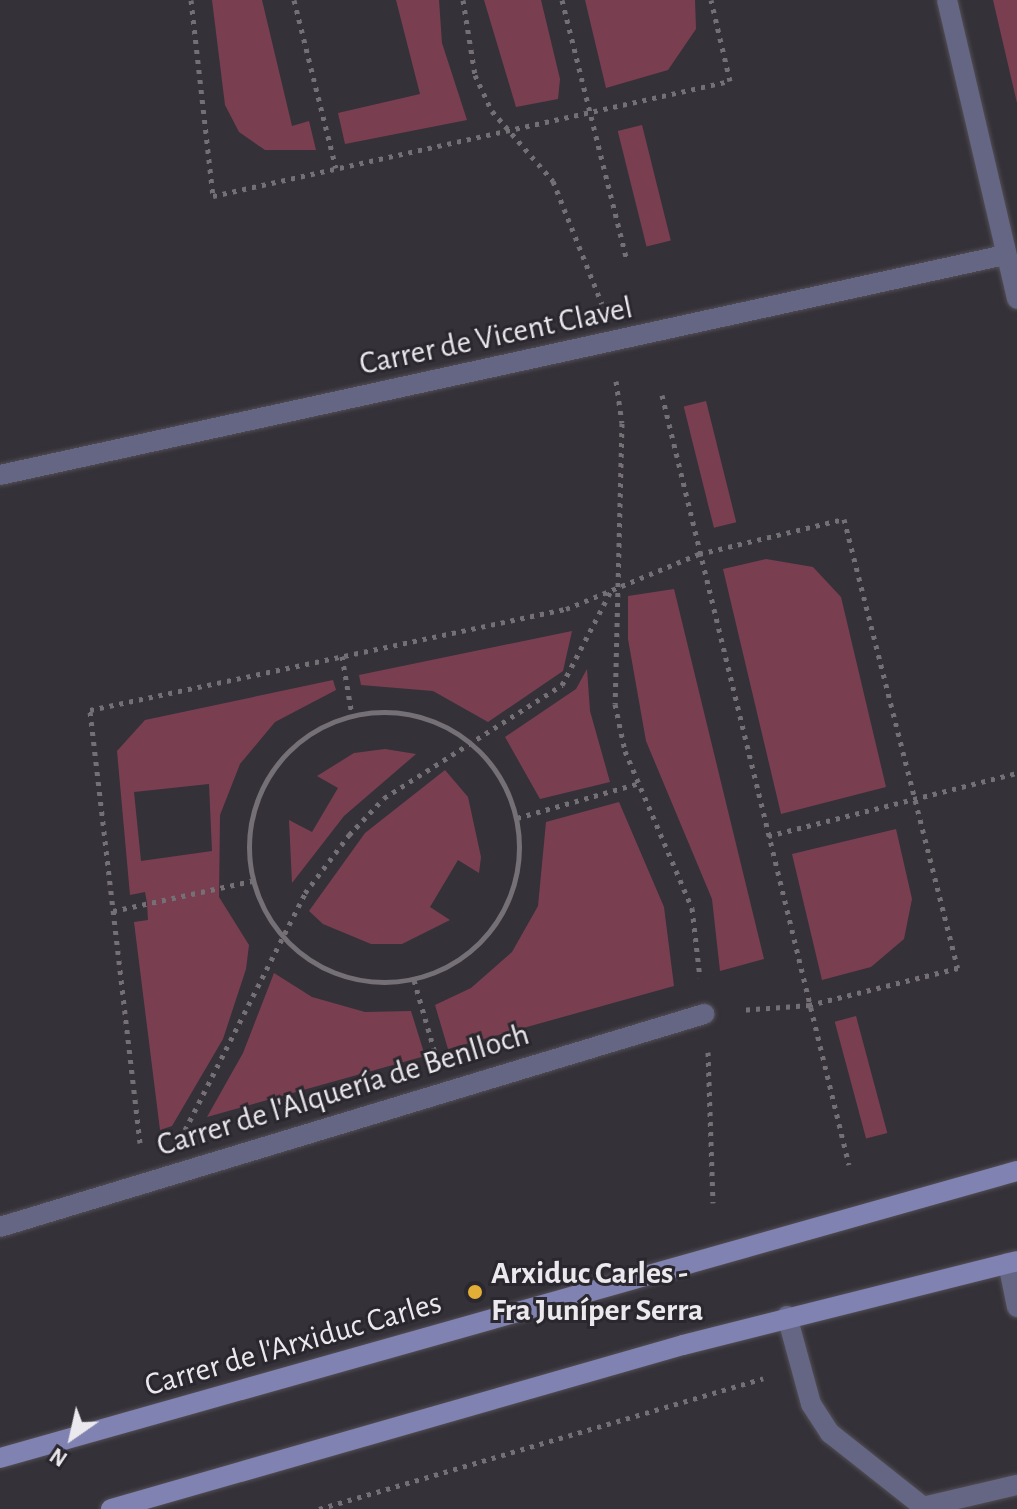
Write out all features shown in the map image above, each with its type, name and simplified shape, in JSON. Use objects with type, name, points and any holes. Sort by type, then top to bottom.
[{"type":"main road","name":"Carrer de l'Arxiduc Carles","points":[[0,1458],[1017,1171]]},
{"type":"main road","points":[[111,1509],[787,1316],[1013,1262]]},
{"type":"street","points":[[947,0],[1017,299]]},
{"type":"street","name":"Carrer de Vicent Clavel","points":[[0,475],[1005,255]]},
{"type":"street","name":"Carrer de l'Alquería de Benlloch","points":[[0,1227],[704,1014]]},
{"type":"street","points":[[1013,1262],[1017,1307]]},
{"type":"street","points":[[787,1316],[811,1404],[830,1433],[925,1508],[1017,1485]]},
{"type":"path","points":[[191,0],[213,196],[730,81],[711,0]]},
{"type":"path","points":[[294,0],[336,168]]},
{"type":"path","points":[[463,0],[475,75],[508,131],[553,181],[577,225],[609,342],[622,423],[613,587],[615,704],[640,783],[692,908],[704,1014],[713,1203]]},
{"type":"path","points":[[562,0],[627,261]]},
{"type":"path","points":[[662,395],[849,1165]]},
{"type":"path","points":[[144,1181],[90,710],[566,609],[699,554],[844,519],[958,968],[810,1005],[704,1014]]},
{"type":"path","points":[[144,1181],[198,1111],[282,934],[305,893],[384,798],[562,685],[613,587]]},
{"type":"path","points":[[342,656],[352,715]]},
{"type":"path","points":[[395,712],[437,722],[472,743],[501,777],[517,818],[520,860],[509,901],[464,955],[414,980],[372,982],[332,972],[282,934],[252,881],[248,837],[258,796],[280,759],[313,731],[352,715],[395,712]]},
{"type":"path","points":[[768,836],[1017,773]]},
{"type":"path","points":[[517,818],[640,783]]},
{"type":"path","points":[[113,911],[252,881]]},
{"type":"path","points":[[414,980],[446,1091]]},
{"type":"path","points":[[319,1509],[735,1389]]},
{"type":"shaded area","points":[[212,0],[262,0],[292,126],[309,121],[316,150],[265,150],[239,132],[225,105]]},
{"type":"shaded area","points":[[396,0],[439,0],[442,43],[467,120],[345,144],[338,113],[420,94]]},
{"type":"shaded area","points":[[484,0],[541,0],[560,79],[558,99],[516,107]]},
{"type":"shaded area","points":[[585,0],[695,0],[696,29],[668,70],[606,88]]},
{"type":"shaded area","points":[[993,0],[1017,0],[1017,103]]},
{"type":"shaded area","points":[[642,125],[671,240],[647,247],[618,131]]},
{"type":"shaded area","points":[[706,401],[736,522],[714,528],[684,407]]},
{"type":"shaded area","points":[[766,559],[813,567],[841,597],[886,787],[781,814],[723,569]]},
{"type":"shaded area","points":[[674,589],[764,959],[720,971],[712,899],[646,741],[628,639],[628,596]]},
{"type":"shaded area","points":[[572,631],[563,671],[488,722],[433,691],[361,685],[359,675]]},
{"type":"shaded area","points":[[587,669],[590,711],[610,782],[540,799],[505,737],[576,689]]},
{"type":"shaded area","points":[[333,680],[336,690],[275,722],[240,764],[220,815],[219,897],[249,945],[246,969],[223,1039],[172,1126],[160,1130],[134,922],[148,920],[147,903],[145,892],[130,895],[117,751],[145,720]],"holes":[[[209,784],[212,851],[141,861],[134,792]]]},
{"type":"shaded area","points":[[385,749],[416,754],[344,816],[292,883],[289,820],[312,832],[338,788],[317,776],[354,753]]},
{"type":"shaded area","points":[[445,770],[468,797],[481,857],[479,873],[458,860],[430,907],[450,920],[402,944],[371,944],[323,924],[309,911],[365,833]]},
{"type":"shaded area","points":[[619,802],[664,907],[674,986],[448,1049],[435,1005],[471,988],[512,952],[538,906],[546,822]]},
{"type":"shaded area","points":[[896,829],[912,899],[904,939],[871,967],[822,980],[792,854]]},
{"type":"shaded area","points":[[274,973],[312,997],[365,1012],[411,1011],[425,1056],[207,1117],[243,1053]]},
{"type":"shaded area","points":[[856,1016],[887,1133],[866,1139],[835,1022]]},
{"type":"place","name":"Arxiduc Carles - Fra Juníper Serra","points":[[475,1292]]}]
